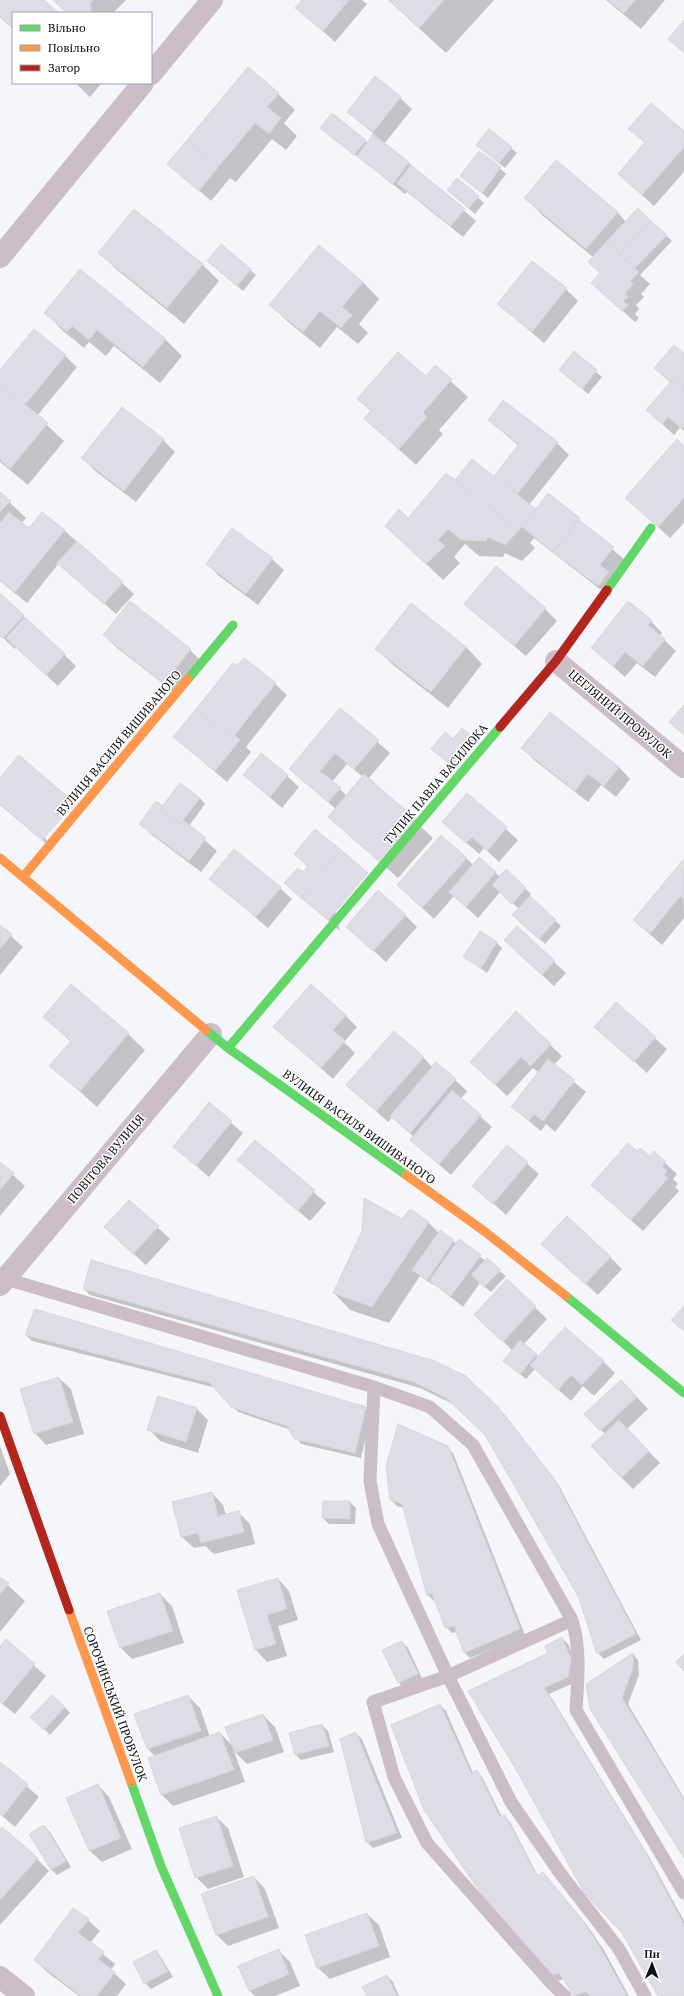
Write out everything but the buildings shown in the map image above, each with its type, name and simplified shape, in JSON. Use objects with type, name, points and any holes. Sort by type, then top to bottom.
[{"type":"street","points":[[152,73],[212,0]]},
{"type":"street","points":[[0,257],[142,84]]},
{"type":"street","name":"ТУПИК ПАВЛА ВАСИЛЮКА","points":[[228,1048],[556,660],[651,528]]},
{"type":"street","name":"ВУЛИЦЯ ВАСИЛЯ ВИШИВАНОГО","points":[[23,877],[233,625]]},
{"type":"street","name":"ЦЕГЛЯНИЙ ПРОВУЛОК","points":[[556,660],[684,767]]},
{"type":"street","name":"ВУЛИЦЯ ВАСИЛЯ ВИШИВАНОГО","points":[[0,858],[228,1048],[484,1232],[628,1346],[684,1393]]},
{"type":"street","name":"ПОВІТОВА ВУЛИЦЯ","points":[[3,1282],[211,1034]]},
{"type":"street","name":"СОРОЧИНСЬКИЙ ПРОВУЛОК","points":[[0,1416],[161,1866],[218,1996]]},
{"type":"street","points":[[0,1977],[24,1996]]},
{"type":"lane","points":[[3,1282],[374,1387],[430,1407],[473,1445],[572,1620],[577,1636],[578,1678],[576,1710],[684,1893]]},
{"type":"lane","points":[[374,1387],[370,1481],[378,1524],[448,1676],[511,1802],[560,1873],[618,1949],[645,1996]]},
{"type":"lane","points":[[565,1996],[552,1984],[427,1843],[394,1777],[373,1702],[448,1676],[572,1620]]},
{"type":"traffic: fast","points":[[607,590],[651,528]]},
{"type":"traffic: fast","points":[[188,679],[233,625]]},
{"type":"traffic: fast","points":[[228,1048],[500,727]]},
{"type":"traffic: fast","points":[[206,1030],[228,1048],[406,1175]]},
{"type":"traffic: fast","points":[[566,1296],[684,1393]]},
{"type":"traffic: fast","points":[[131,1782],[161,1866],[218,1996]]},
{"type":"traffic: slow","points":[[23,877],[188,679]]},
{"type":"traffic: slow","points":[[0,858],[206,1030]]},
{"type":"traffic: slow","points":[[406,1175],[484,1231],[566,1296]]},
{"type":"traffic: slow","points":[[69,1610],[131,1782]]},
{"type":"traffic: jam","points":[[500,727],[556,661],[607,590]]},
{"type":"traffic: jam","points":[[0,1416],[69,1610]]}]
